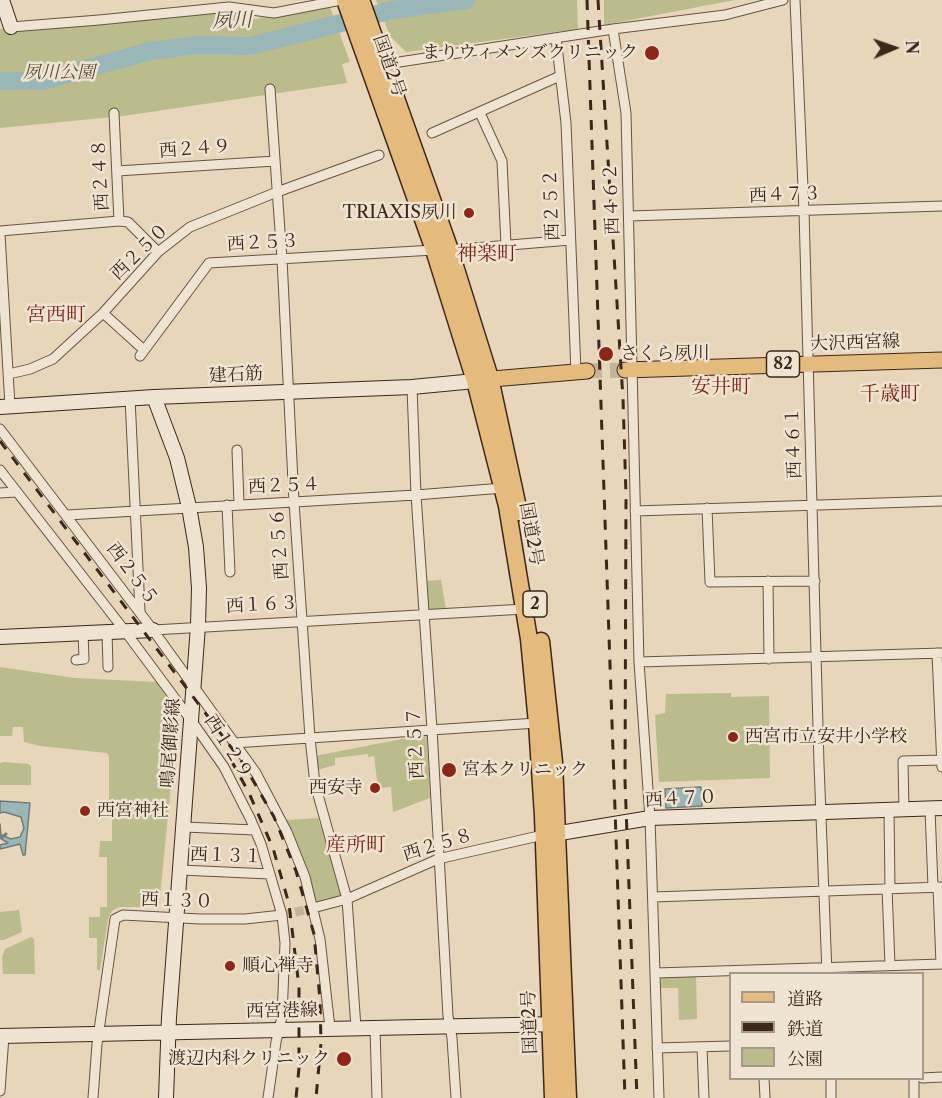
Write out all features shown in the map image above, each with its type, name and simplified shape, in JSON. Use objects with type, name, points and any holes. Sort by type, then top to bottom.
[{"type":"highway","name":"国道2号","points":[[351,2],[364,31],[442,250],[515,489],[541,640],[554,762],[550,835]]},
{"type":"highway","name":"国道2号","points":[[482,380],[525,609],[550,835],[557,1024],[553,1098]]},
{"type":"highway","name":"国道2号","points":[[557,1024],[568,1098]]},
{"type":"main road","name":"大沢西宮線","points":[[629,370],[942,360]]},
{"type":"main road","points":[[482,380],[582,372]]},
{"type":"street","points":[[2,0],[11,27],[229,7],[274,13],[351,2]]},
{"type":"street","points":[[376,65],[613,29],[725,15],[783,0]]},
{"type":"street","name":"西４６１","points":[[795,0],[804,211],[827,970]]},
{"type":"street","name":"西４６２","points":[[613,29],[626,113],[629,370],[639,663],[651,818],[658,1098]]},
{"type":"street","name":"西２５２","points":[[556,38],[566,123],[570,240],[582,372]]},
{"type":"street","points":[[432,134],[560,76]]},
{"type":"street","name":"西２５６","points":[[270,89],[310,738],[315,784],[347,899],[356,1028]]},
{"type":"street","name":"西２４８","points":[[114,113],[119,221],[128,222],[158,252]]},
{"type":"street","points":[[480,113],[502,161],[506,245]]},
{"type":"street","name":"西２５０","points":[[9,374],[30,369],[53,359],[103,313],[158,252],[190,227],[379,155]]},
{"type":"street","name":"西２４９","points":[[117,171],[275,161]]},
{"type":"street","name":"西４７３","points":[[629,216],[942,206]]},
{"type":"street","points":[[5,407],[9,374],[0,232],[119,221]]},
{"type":"street","name":"西２５３","points":[[103,313],[142,353],[209,263],[442,250],[570,240]]},
{"type":"street","name":"建石筋","points":[[5,407],[130,398],[412,387],[482,380]]},
{"type":"street","name":"西２５７","points":[[412,387],[416,495],[432,729],[438,859],[456,1098]]},
{"type":"street","name":"鳴尾御影線","points":[[154,397],[177,458],[189,507],[196,547],[199,588],[166,1098]]},
{"type":"street","points":[[130,398],[140,611]]},
{"type":"street","name":"西２５５","points":[[0,429],[140,611],[256,773],[287,832],[305,877],[320,939],[330,1028]]},
{"type":"street","points":[[237,450],[238,504]]},
{"type":"street","name":"西１２９","points":[[0,470],[191,720],[224,767],[255,830],[282,915],[285,943],[282,1017],[268,1098]]},
{"type":"street","name":"西２５４","points":[[67,515],[503,488]]},
{"type":"street","points":[[0,493],[16,492]]},
{"type":"street","points":[[635,511],[942,501]]},
{"type":"street","points":[[227,505],[230,572]]},
{"type":"street","points":[[707,508],[710,582],[815,581]]},
{"type":"street","points":[[768,581],[769,659]]},
{"type":"street","name":"西１６３","points":[[0,637],[525,609]]},
{"type":"street","points":[[76,660],[84,659],[83,632]]},
{"type":"street","points":[[107,632],[108,667]]},
{"type":"street","points":[[639,663],[940,653],[942,766]]},
{"type":"street","points":[[234,742],[537,723]]},
{"type":"street","points":[[904,810],[903,761],[942,760]]},
{"type":"street","points":[[738,972],[827,970],[890,965],[918,969],[942,964],[936,808]]},
{"type":"street","name":"西４７０","points":[[550,835],[651,818],[936,808]]},
{"type":"street","points":[[889,810],[890,965]]},
{"type":"street","points":[[184,827],[255,830]]},
{"type":"street","name":"西２５８","points":[[313,908],[347,899],[438,859],[550,835]]},
{"type":"street","name":"西１３１","points":[[180,870],[270,874]]},
{"type":"street","points":[[653,897],[938,887]]},
{"type":"street","name":"西１３０","points":[[99,1034],[115,920],[123,915],[245,919],[282,915]]},
{"type":"street","points":[[656,974],[729,972]]},
{"type":"street","name":"西宮港線","points":[[2,1036],[557,1024]]},
{"type":"street","points":[[375,1028],[377,1098]]},
{"type":"street","points":[[93,1098],[99,1034]]},
{"type":"street","points":[[0,1091],[2,1036]]},
{"type":"street","points":[[657,1048],[729,1046]]},
{"type":"street","points":[[702,1047],[704,1098]]},
{"type":"street","points":[[924,1078],[942,1077]]},
{"type":"street","points":[[764,1080],[765,1098]]},
{"type":"street","points":[[831,1080],[831,1098]]},
{"type":"street","points":[[914,1080],[914,1098]]},
{"type":"green space","points":[[376,0],[577,0],[578,29],[406,52],[390,36]]},
{"type":"green space","points":[[604,0],[735,0],[604,25]]},
{"type":"green space","name":"夙川公園","points":[[329,4],[350,62],[342,64],[347,83],[123,116],[0,128],[0,29],[225,10],[255,19]]},
{"type":"green space","points":[[441,580],[446,609],[431,610],[427,606],[425,581]]},
{"type":"green space","points":[[0,667],[75,678],[157,682],[178,714],[159,907],[119,907],[112,911],[108,919],[100,970],[97,970],[97,938],[89,938],[89,917],[100,917],[100,907],[107,907],[107,857],[99,857],[100,841],[112,841],[112,814],[109,813],[109,756],[107,753],[40,746],[24,742],[23,727],[13,727],[12,736],[0,736]]},
{"type":"green space","points":[[731,693],[731,697],[769,696],[770,778],[659,782],[655,715],[665,713],[666,694]]},
{"type":"green space","points":[[427,736],[430,798],[393,812],[391,787],[378,788],[374,756],[368,757],[368,754],[335,758],[335,765],[317,770],[315,756]]},
{"type":"green space","points":[[0,763],[31,766],[31,785],[0,785]]},
{"type":"green space","points":[[318,818],[342,892],[341,897],[316,904],[286,820]]},
{"type":"green space","points":[[19,910],[22,932],[0,940],[0,912]]},
{"type":"green space","points":[[31,937],[34,939],[35,974],[3,974],[2,957],[5,949]]},
{"type":"green space","points":[[696,975],[697,1019],[679,1020],[678,988],[661,988],[661,978]]},
{"type":"water","points":[[701,787],[702,806],[666,808],[665,789]]},
{"type":"water","points":[[0,801],[30,803],[25,855],[23,855],[20,844],[0,849],[0,845],[8,843],[0,838],[0,824],[1,835],[11,839],[20,837],[24,828],[21,817],[0,813]]},
{"type":"waterway","name":"夙川","points":[[0,81],[43,81],[150,51],[197,45],[250,46],[393,10],[466,0]]},
{"type":"waterway","points":[[2,837],[6,834]]},
{"type":"tunnel","points":[[587,371],[625,370]]},
{"type":"tunnel","points":[[282,915],[313,908]]},
{"type":"railway","points":[[587,0],[625,1098]]},
{"type":"railway","points":[[598,0],[623,399],[626,495],[625,781],[637,1098]]},
{"type":"railway","points":[[0,441],[243,763],[274,817],[296,871],[314,934],[321,1043],[316,1098]]},
{"type":"railway","points":[[231,760],[249,793],[273,848],[289,904],[299,987],[299,1068],[296,1098]]},
{"type":"place","name":"まりウィメンズクリニック","points":[[652,53]]},
{"type":"place","name":"TRIAXIS夙川","points":[[469,213]]},
{"type":"place","name":"さくら夙川","points":[[606,354]]},
{"type":"place","name":"西宮市立安井小学校","points":[[733,737]]},
{"type":"place","name":"宮本クリニック","points":[[449,770]]},
{"type":"place","name":"西安寺","points":[[375,788]]},
{"type":"place","name":"西宮神社","points":[[85,811]]},
{"type":"place","name":"順心禅寺","points":[[230,966]]},
{"type":"place","name":"渡辺内科クリニック","points":[[344,1059]]},
{"type":"district","name":"神楽町","points":[[487,254]]},
{"type":"district","name":"宮西町","points":[[56,315]]},
{"type":"district","name":"安井町","points":[[721,387]]},
{"type":"district","name":"千歳町","points":[[890,394]]},
{"type":"district","name":"産所町","points":[[356,845]]}]
